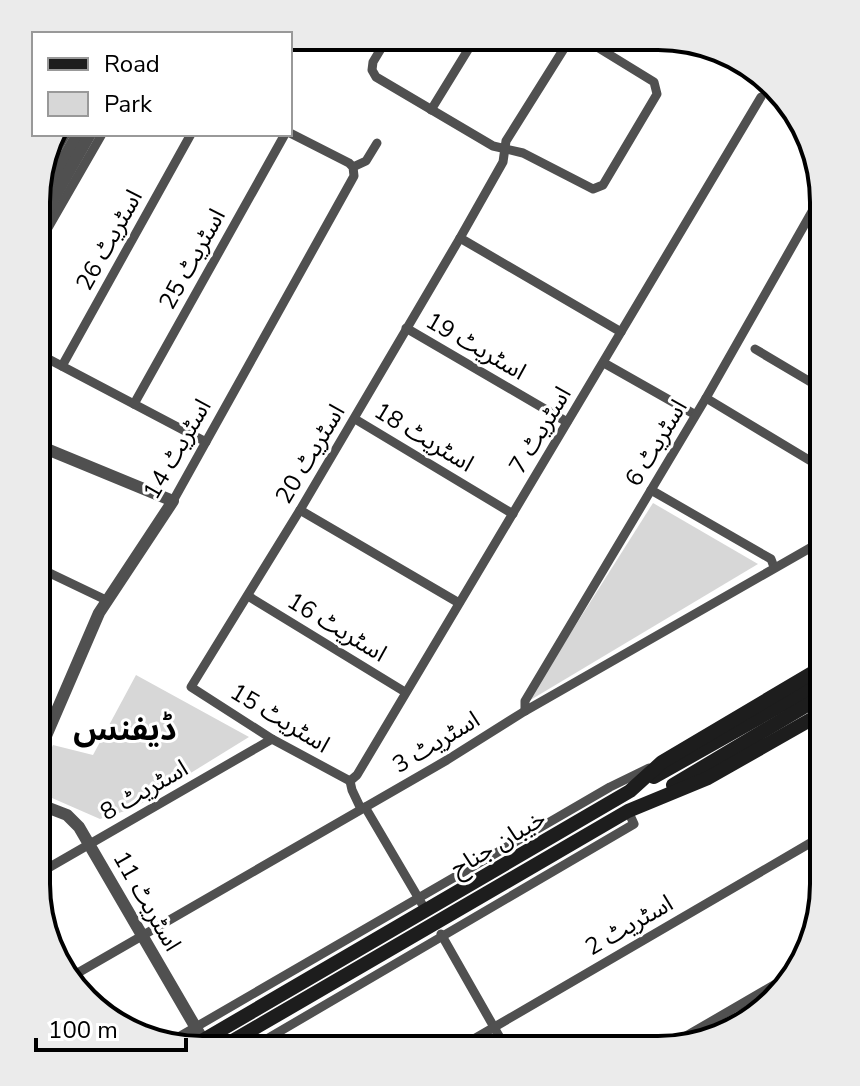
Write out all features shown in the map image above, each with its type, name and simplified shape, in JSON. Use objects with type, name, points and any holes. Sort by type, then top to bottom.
[{"type":"main road","name":"خیبان جناح","points":[[240,1036],[630,791],[662,762],[810,674]]},
{"type":"main road","points":[[630,791],[810,689]]},
{"type":"main road","points":[[628,811],[810,703]]},
{"type":"main road","name":"خیبان جناح","points":[[199,1034],[430,918],[628,811],[708,778],[810,720]]},
{"type":"street","points":[[380,50],[373,62],[372,70],[376,77],[493,146],[523,153],[587,188],[598,188],[603,185],[658,88],[654,82],[602,50]]},
{"type":"street","points":[[431,110],[468,50]]},
{"type":"street","name":"اسٹریٹ 20","points":[[191,687],[355,419],[503,162],[506,141],[563,50]]},
{"type":"street","name":"اسٹریٹ 7","points":[[350,781],[357,775],[761,97]]},
{"type":"street","points":[[53,172],[77,136]]},
{"type":"street","points":[[50,205],[89,136]]},
{"type":"street","points":[[50,224],[101,136]]},
{"type":"street","name":"اسٹریٹ 26","points":[[62,366],[190,136]]},
{"type":"street","name":"اسٹریٹ 25","points":[[134,404],[287,136]]},
{"type":"street","points":[[292,136],[351,165],[366,161],[377,143]]},
{"type":"street","name":"اسٹریٹ 14","points":[[50,727],[106,600],[173,501],[353,181],[351,165]]},
{"type":"street","name":"اسٹریٹ 6","points":[[525,711],[525,701],[706,398],[810,215]]},
{"type":"street","points":[[460,238],[621,332]]},
{"type":"street","name":"اسٹریٹ 19","points":[[406,328],[567,422]]},
{"type":"street","points":[[755,349],[810,382]]},
{"type":"street","points":[[50,360],[206,442]]},
{"type":"street","points":[[604,363],[694,414]]},
{"type":"street","points":[[706,398],[810,461]]},
{"type":"street","name":"اسٹریٹ 18","points":[[355,419],[513,514]]},
{"type":"street","points":[[50,450],[173,501]]},
{"type":"street","points":[[651,490],[771,559],[774,567]]},
{"type":"street","points":[[300,510],[459,603]]},
{"type":"street","name":"اسٹریٹ 3","points":[[79,972],[810,548]]},
{"type":"street","points":[[50,573],[106,600]]},
{"type":"street","name":"اسٹریٹ 16","points":[[248,596],[405,692]]},
{"type":"street","name":"اسٹریٹ 15","points":[[191,687],[272,739],[350,781]]},
{"type":"street","name":"اسٹریٹ 8","points":[[50,867],[272,739]]},
{"type":"street","points":[[267,1036],[610,787],[662,762]]},
{"type":"street","points":[[350,781],[352,790],[499,1036]]},
{"type":"street","name":"اسٹریٹ 11","points":[[50,808],[67,815],[90,845],[199,1034]]},
{"type":"street","name":"اسٹریٹ 2","points":[[479,1036],[810,843]]},
{"type":"street","points":[[694,1031],[767,989]]},
{"type":"street","points":[[192,1036],[199,1034]]},
{"type":"green space","points":[[653,503],[758,564],[527,702]]},
{"type":"green space","points":[[136,675],[249,737],[134,808],[100,819],[50,797],[50,752],[53,745],[93,755]]},
{"type":"district","name":"ڈیفنس","points":[[125,729]]}]
